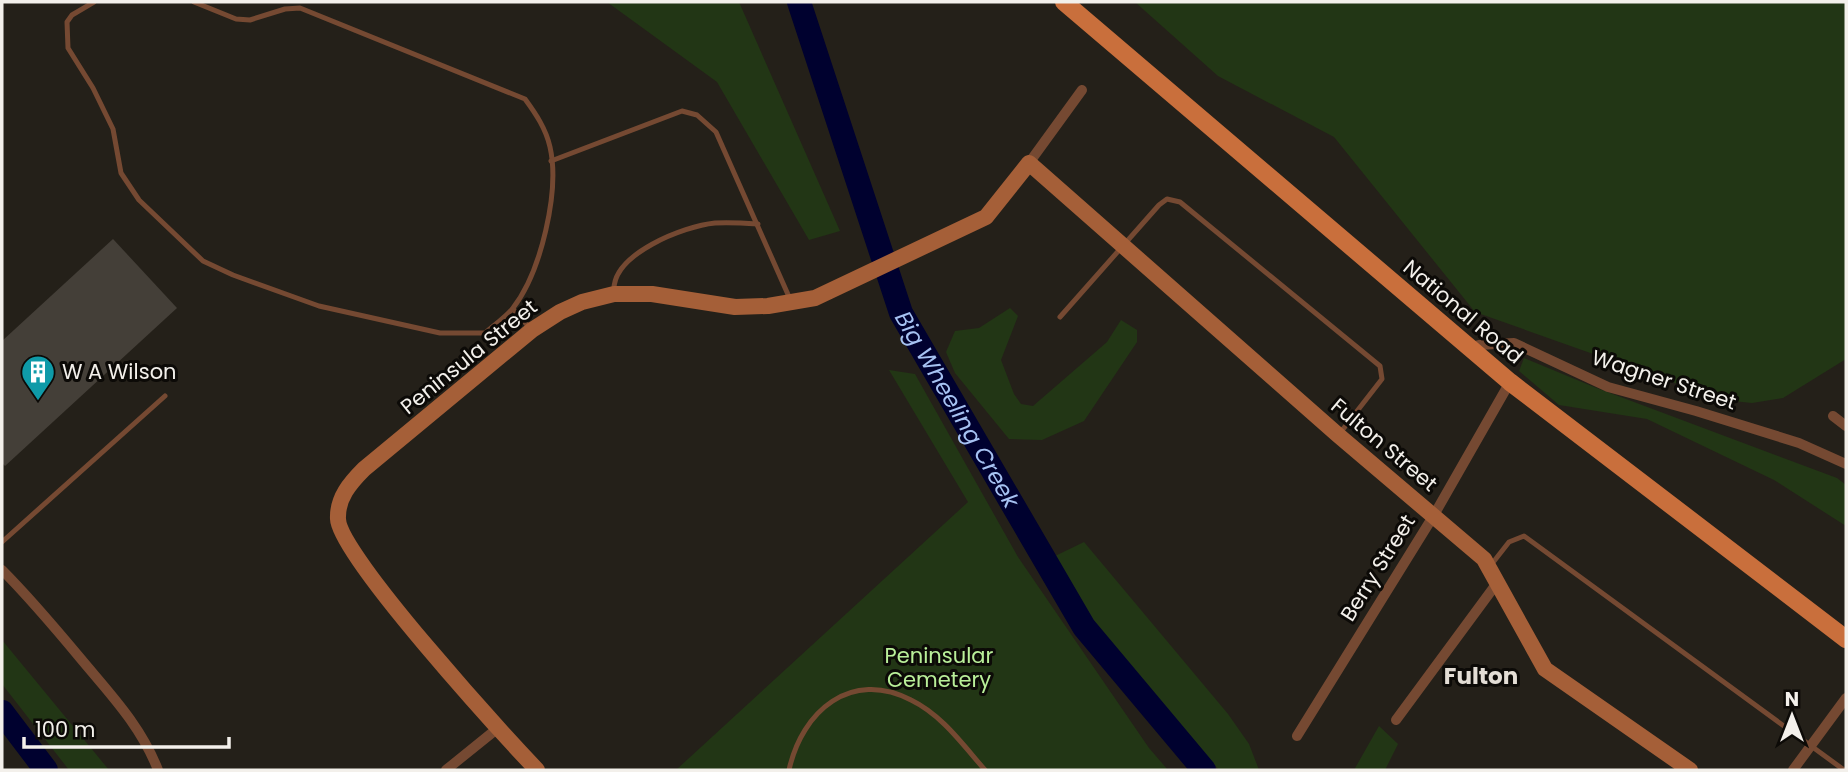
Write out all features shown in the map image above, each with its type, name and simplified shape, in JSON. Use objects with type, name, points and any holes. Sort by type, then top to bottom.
[{"type":"main road","name":"National Road","points":[[1064,2],[1510,382],[1846,639]]},
{"type":"street","points":[[1029,163],[1082,90]]},
{"type":"street","name":"Fulton Street","points":[[1029,163],[1338,435],[1484,559],[1545,669],[1690,770]]},
{"type":"street","name":"Peninsula Street","points":[[537,770],[363,569],[341,533],[338,519],[341,501],[348,486],[364,469],[532,330],[560,312],[582,302],[614,294],[652,294],[735,307],[768,306],[815,298],[986,216],[1029,163]]},
{"type":"street","name":"Wagner Street","points":[[1469,348],[1514,343],[1608,387],[1799,443],[1846,464]]},
{"type":"street","name":"Berry Street","points":[[1297,736],[1434,515],[1510,382]]},
{"type":"street","points":[[1833,416],[1846,426]]},
{"type":"street","points":[[2,570],[28,596],[123,710],[148,744],[158,770]]},
{"type":"street","points":[[1396,720],[1497,583]]},
{"type":"street","points":[[1793,770],[1846,698]]},
{"type":"street","points":[[446,770],[498,728]]},
{"type":"lane","points":[[94,2],[72,15],[66,23],[68,48],[93,88],[113,129],[121,173],[139,200],[203,261],[319,306],[440,333],[485,333],[513,309],[529,280],[551,215],[551,148],[540,119],[525,99],[300,8],[270,12],[261,18],[243,20],[194,2]]},
{"type":"lane","points":[[551,161],[687,111],[697,115],[716,132],[791,302]]},
{"type":"lane","points":[[1060,317],[1159,205],[1167,199],[1180,202],[1380,366],[1382,379],[1338,435]]},
{"type":"lane","points":[[614,294],[613,282],[618,273],[634,256],[656,242],[680,231],[714,223],[758,224]]},
{"type":"lane","points":[[513,309],[532,330]]},
{"type":"lane","points":[[2,542],[165,396]]},
{"type":"lane","points":[[1489,568],[1509,542],[1524,536],[1844,770]]},
{"type":"lane","points":[[789,770],[794,748],[804,728],[820,710],[839,697],[864,690],[890,691],[913,701],[940,719],[985,770]]},
{"type":"green space","points":[[607,2],[739,2],[840,231],[809,240],[717,82]]},
{"type":"green space","points":[[1135,2],[1846,2],[1846,359],[1783,398],[1752,403],[1723,400],[1475,312],[1334,137],[1218,76]]},
{"type":"green space","points":[[1010,308],[1018,316],[1001,360],[1014,394],[1021,404],[1033,406],[1107,342],[1121,320],[1137,330],[1137,342],[1084,421],[1042,440],[1009,439],[955,373],[946,352],[955,331],[979,328]]},
{"type":"green space","points":[[1524,358],[1837,478],[1846,485],[1846,526],[1774,480],[1647,419],[1559,405],[1519,371]]},
{"type":"green space","name":"Peninsular Cemetery","points":[[889,370],[915,374],[1018,557],[1149,748],[1168,770],[676,770],[968,502]]},
{"type":"green space","points":[[1084,542],[1228,714],[1249,744],[1259,770],[1219,770],[1111,649],[1053,557]]},
{"type":"green space","points":[[2,640],[109,770],[69,770],[2,684]]},
{"type":"green space","points":[[1379,726],[1398,744],[1385,770],[1354,770]]},
{"type":"building","name":"W A Wilson","points":[[113,239],[177,308],[5,466],[2,463],[2,341]]},
{"type":"waterway","name":"Big Wheeling Creek","points":[[799,2],[901,313],[1084,627],[1204,770]]},
{"type":"waterway","name":"Big Wheeling Creek","points":[[2,712],[46,770]]},
{"type":"place","name":"W A Wilson","points":[[38,402]]},
{"type":"district","name":"Fulton","points":[[1481,676]]}]
